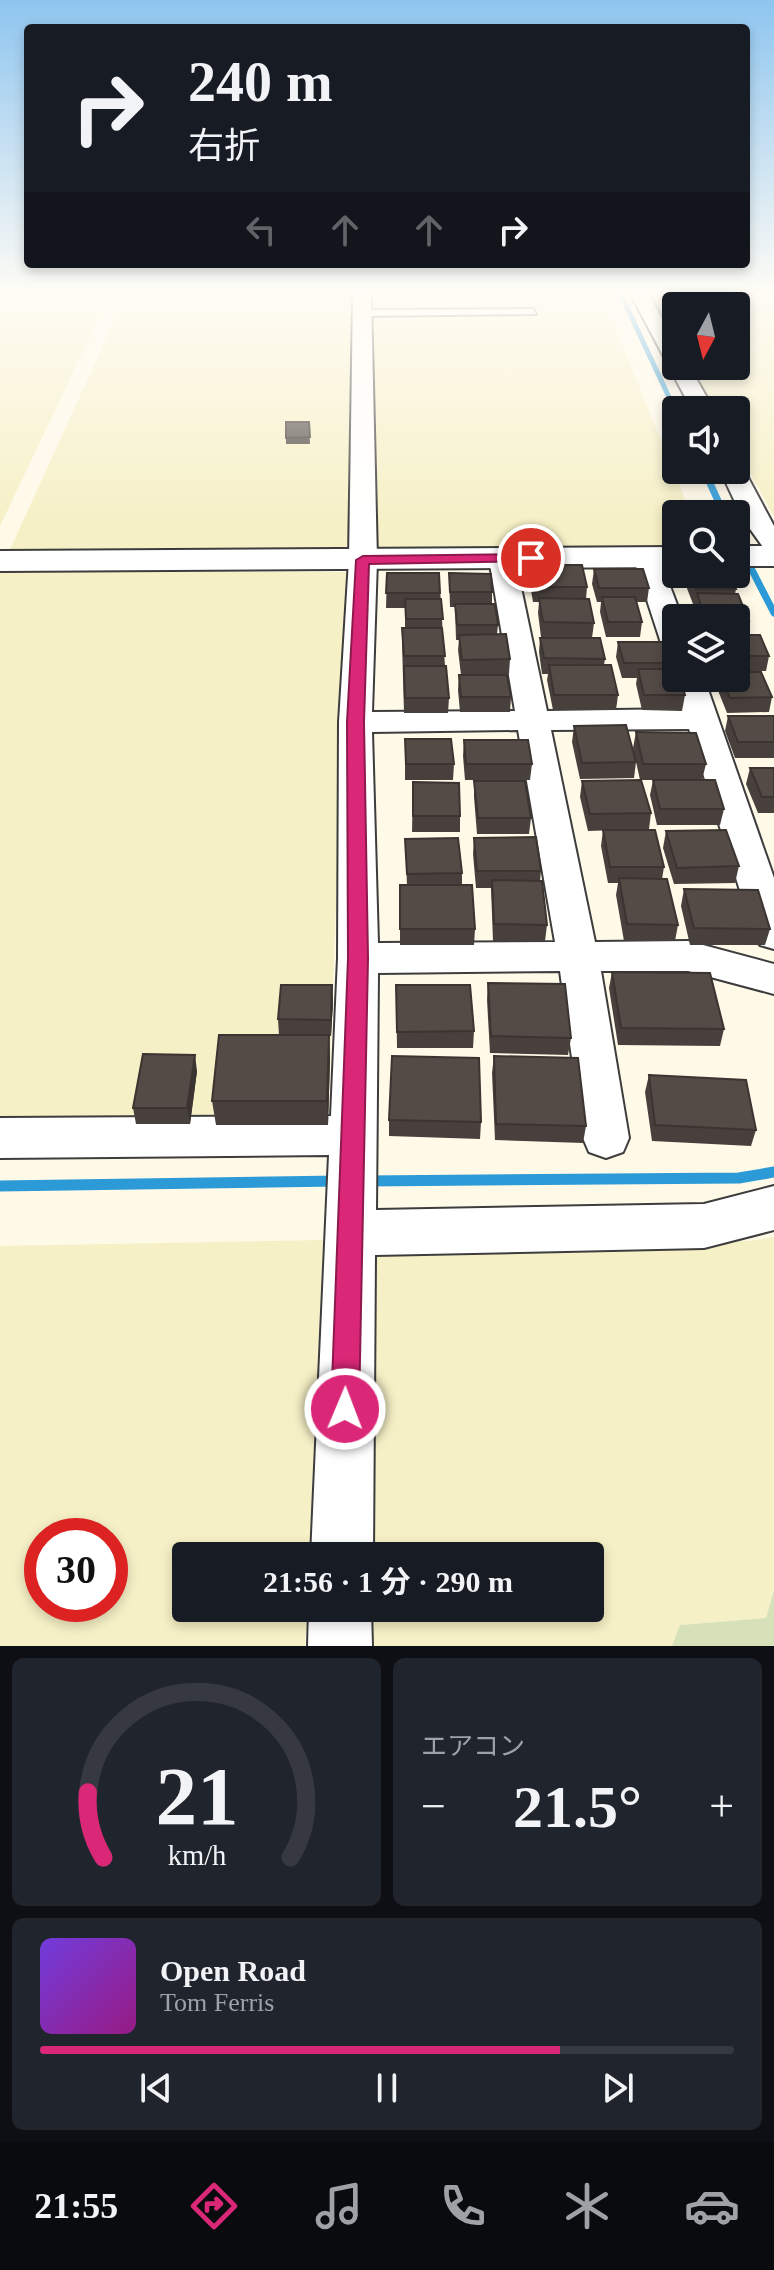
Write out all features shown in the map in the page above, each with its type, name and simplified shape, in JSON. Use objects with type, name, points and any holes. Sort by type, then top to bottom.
[{"type":"street","points":[[342,1542],[358,958],[355,722],[363,560],[362,372]]},
{"type":"street","points":[[739,484],[756,519],[774,544]]},
{"type":"street","points":[[750,556],[774,556]]},
{"type":"street","points":[[0,561],[661,557],[669,604]]},
{"type":"street","points":[[502,559],[578,958],[606,1138]]},
{"type":"street","points":[[693,692],[774,935]]},
{"type":"street","points":[[355,722],[703,719]]},
{"type":"street","points":[[358,958],[688,956],[774,979]]},
{"type":"street","points":[[0,1138],[352,1144]]},
{"type":"street","points":[[349,1233],[704,1226],[774,1208]]},
{"type":"street","points":[[340,1622],[340,1646]]},
{"type":"shaded area","points":[[0,372],[73,372],[0,526]]},
{"type":"shaded area","points":[[91,372],[353,372],[350,544],[336,551],[8,554]]},
{"type":"shaded area","points":[[373,372],[633,372],[662,443],[662,484],[679,484],[685,500],[662,500],[662,550],[382,553],[376,546]]},
{"type":"shaded area","points":[[750,372],[774,372],[774,517],[750,473],[750,396],[708,396],[698,380],[750,380]]},
{"type":"shaded area","points":[[0,572],[348,572],[328,1125],[0,1124]]},
{"type":"shaded area","points":[[774,1237],[774,1590],[766,1618],[681,1625],[672,1646],[371,1646],[372,1622],[604,1622],[604,1542],[372,1542],[375,1250],[749,1241]]},
{"type":"shaded area","points":[[323,1240],[310,1542],[172,1542],[172,1622],[306,1622],[305,1646],[0,1646],[0,1246]]},
{"type":"green space","points":[[774,1590],[774,1646],[672,1646],[680,1625],[766,1618]]},
{"type":"building","points":[[286,422],[309,422],[310,437],[286,438]]},
{"type":"building","points":[[530,565],[582,565],[587,587],[534,587]]},
{"type":"building","points":[[594,569],[643,569],[649,588],[599,588]]},
{"type":"building","points":[[387,573],[439,573],[440,593],[386,593]]},
{"type":"building","points":[[449,573],[491,574],[492,592],[450,592]]},
{"type":"building","points":[[697,593],[738,594],[742,604],[701,604]]},
{"type":"building","points":[[602,597],[635,597],[642,622],[608,622]]},
{"type":"building","points":[[539,598],[589,599],[594,623],[543,622]]},
{"type":"building","points":[[405,599],[441,599],[443,619],[406,619]]},
{"type":"building","points":[[455,604],[495,604],[498,625],[457,625]]},
{"type":"building","points":[[402,628],[442,628],[445,656],[404,656]]},
{"type":"building","points":[[506,634],[510,659],[462,660],[459,635]]},
{"type":"building","points":[[750,635],[760,635],[769,656],[750,656]]},
{"type":"building","points":[[540,638],[600,638],[605,659],[544,658]]},
{"type":"building","points":[[618,642],[662,642],[662,663],[624,663]]},
{"type":"building","points":[[549,665],[611,665],[618,695],[554,695]]},
{"type":"building","points":[[404,666],[446,666],[449,698],[405,698]]},
{"type":"building","points":[[638,669],[662,669],[662,692],[684,692],[685,695],[644,695]]},
{"type":"building","points":[[750,672],[761,672],[772,697],[730,698],[728,692],[750,692]]},
{"type":"building","points":[[459,675],[507,675],[511,697],[461,697]]},
{"type":"building","points":[[728,716],[774,716],[774,742],[738,742]]},
{"type":"building","points":[[626,725],[636,762],[582,763],[574,726]]},
{"type":"building","points":[[636,732],[696,733],[706,764],[643,764]]},
{"type":"building","points":[[405,739],[451,739],[454,764],[406,764]]},
{"type":"building","points":[[464,740],[528,740],[532,764],[466,764]]},
{"type":"building","points":[[750,768],[774,768],[774,797],[762,797]]},
{"type":"building","points":[[641,780],[651,813],[590,814],[582,781]]},
{"type":"building","points":[[653,780],[715,780],[724,809],[660,809]]},
{"type":"building","points":[[474,781],[525,781],[531,818],[478,818]]},
{"type":"building","points":[[413,782],[459,783],[460,816],[413,816]]},
{"type":"building","points":[[603,830],[655,830],[664,867],[610,867]]},
{"type":"building","points":[[726,830],[739,866],[677,868],[666,831]]},
{"type":"building","points":[[536,837],[541,871],[477,871],[474,838]]},
{"type":"building","points":[[458,838],[462,873],[407,874],[405,839]]},
{"type":"building","points":[[619,878],[667,879],[678,925],[627,924]]},
{"type":"building","points":[[492,880],[542,881],[547,925],[494,924]]},
{"type":"building","points":[[400,885],[472,885],[475,929],[400,929]]},
{"type":"building","points":[[684,889],[758,890],[770,929],[694,928]]},
{"type":"building","points":[[612,972],[710,973],[724,1029],[621,1028]]},
{"type":"building","points":[[488,983],[565,984],[571,1038],[491,1036]]},
{"type":"building","points":[[281,985],[332,985],[331,1020],[278,1019]]},
{"type":"building","points":[[396,985],[470,985],[474,1031],[397,1032]]},
{"type":"building","points":[[219,1035],[329,1035],[327,1101],[212,1101]]},
{"type":"building","points":[[143,1054],[195,1055],[187,1108],[133,1108]]},
{"type":"building","points":[[392,1056],[479,1058],[481,1122],[389,1120]]},
{"type":"building","points":[[494,1056],[578,1058],[586,1126],[496,1124]]},
{"type":"building","points":[[649,1075],[746,1080],[756,1130],[655,1125]]},
{"type":"waterway","points":[[657,372],[668,396]]},
{"type":"waterway","points":[[710,484],[718,500]]},
{"type":"waterway","points":[[750,566],[774,613]]},
{"type":"waterway","points":[[366,1181],[739,1178],[774,1172]]},
{"type":"waterway","points":[[0,1186],[339,1181]]},
{"type":"route","points":[[345,1409],[358,958],[355,722],[363,560],[531,558]]}]
